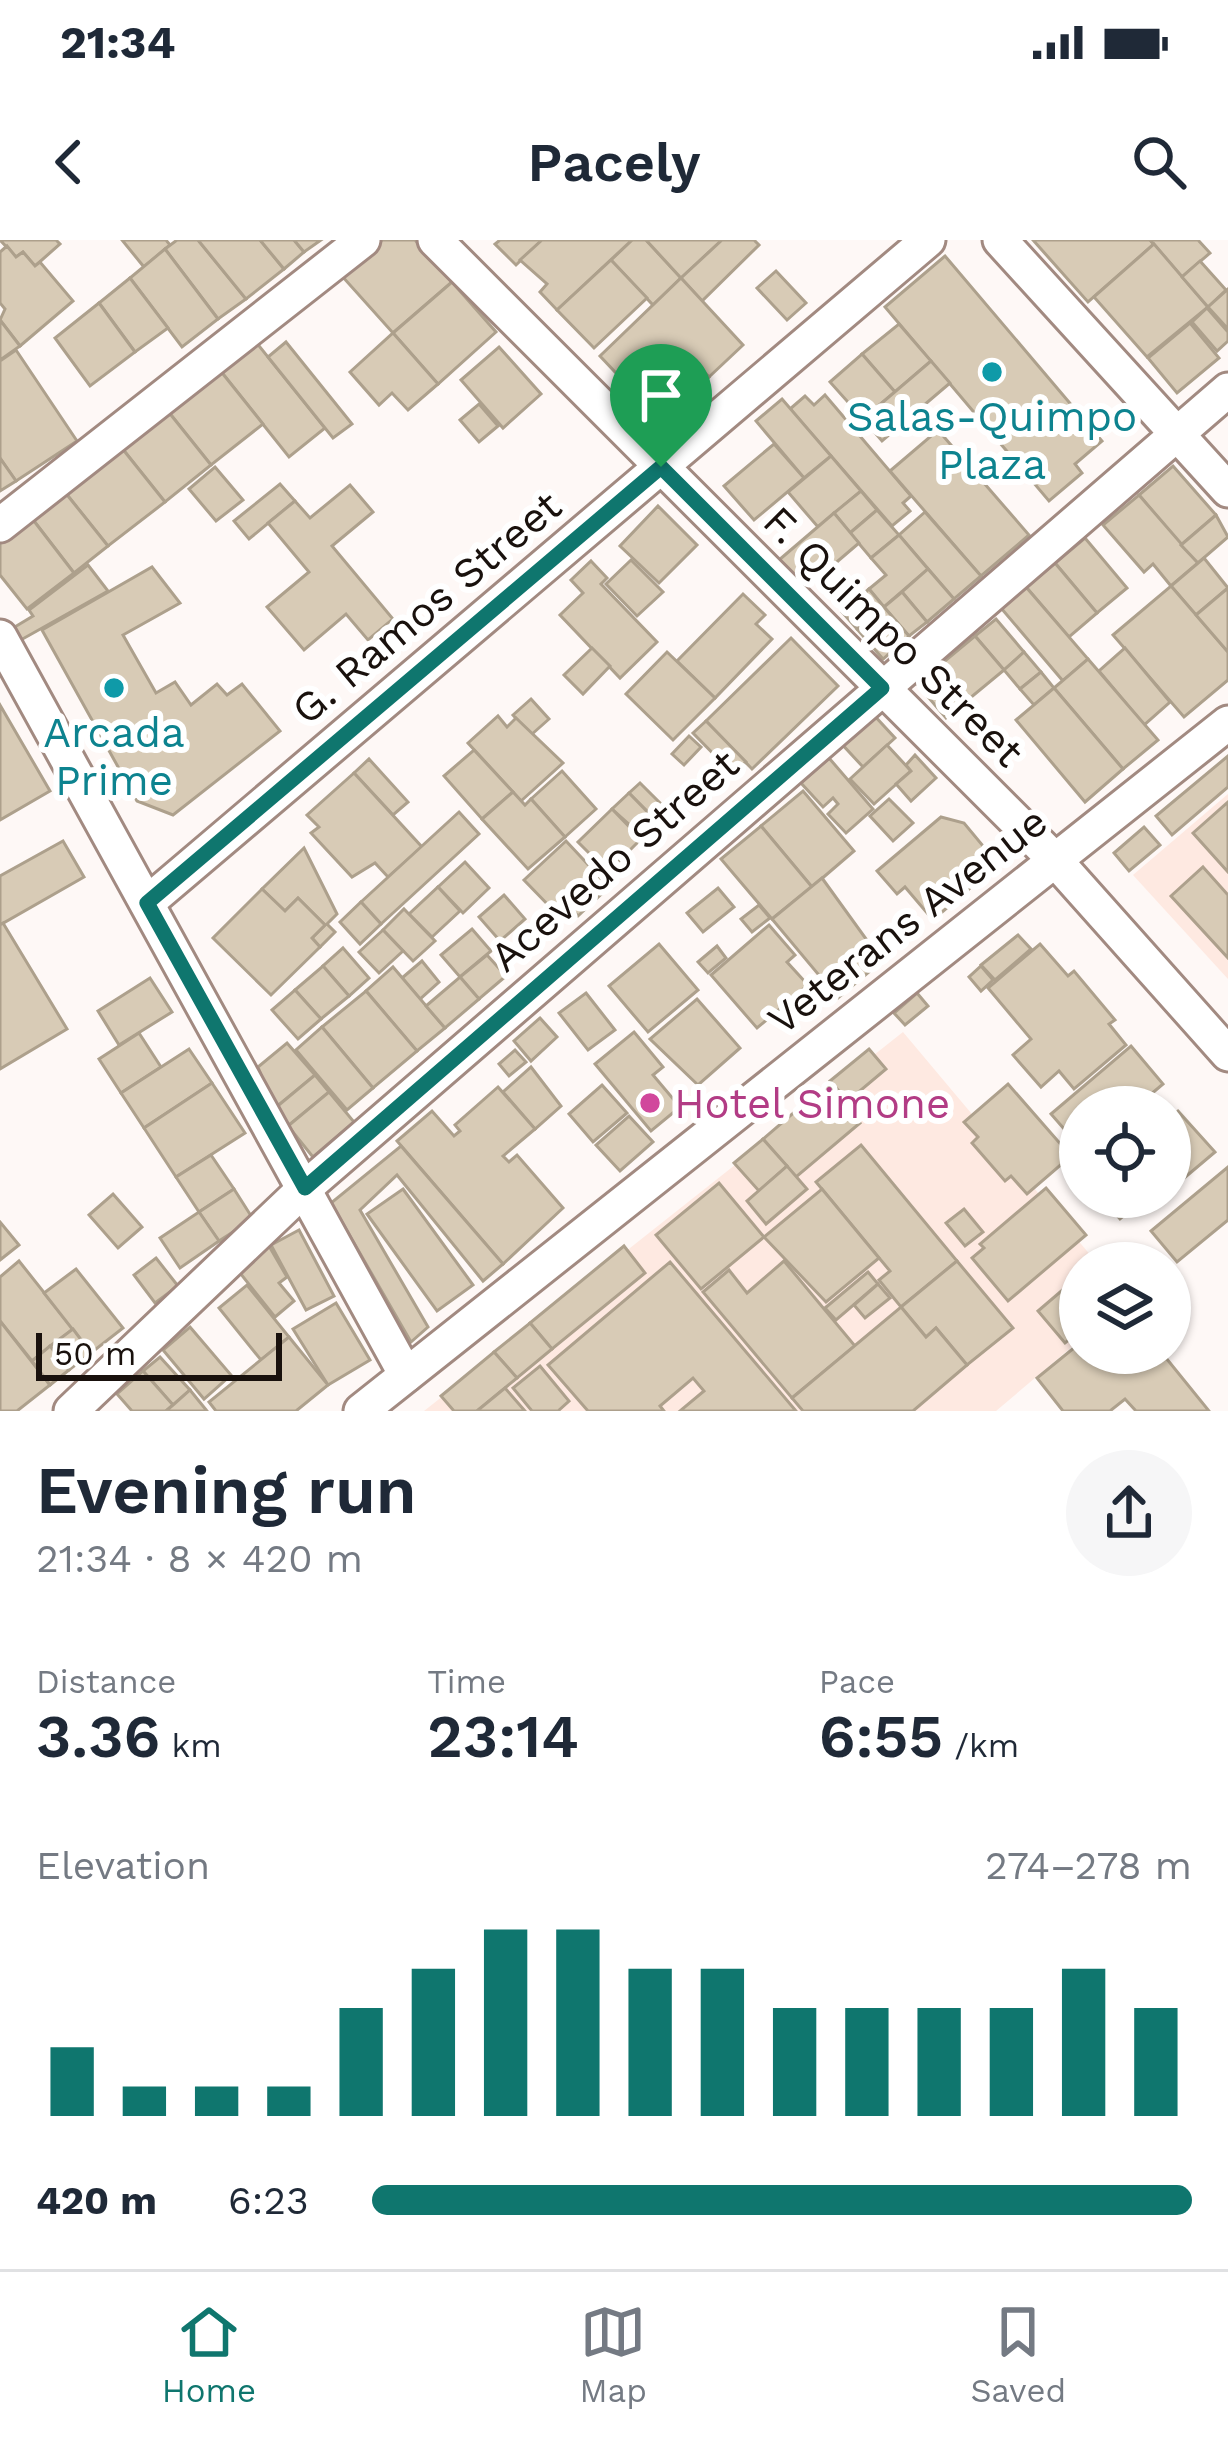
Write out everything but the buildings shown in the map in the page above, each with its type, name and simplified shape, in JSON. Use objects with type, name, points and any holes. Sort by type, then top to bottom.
[{"type":"street","points":[[0,525],[363,240]]},
{"type":"street","name":"F. Quimpo Street","points":[[435,240],[1055,860],[1228,1054]]},
{"type":"street","name":"G. Ramos Street","points":[[147,903],[928,240]]},
{"type":"street","points":[[1000,240],[1228,490]]},
{"type":"street","name":"Acevedo Street","points":[[70,1411],[305,1188],[1228,390]]},
{"type":"street","points":[[0,637],[406,1375]]},
{"type":"street","name":"Veterans Avenue","points":[[372,1407],[406,1375],[1228,723]]},
{"type":"shaded area","points":[[1228,794],[1228,979],[1133,875]]},
{"type":"shaded area","points":[[903,1032],[1079,1242],[1059,1242],[1059,1358],[996,1411],[424,1411]]},
{"type":"place","name":"Salas-Quimpo Plaza","points":[[992,372]]},
{"type":"place","name":"Arcada Prime","points":[[114,688]]},
{"type":"place","name":"Hotel Simone","points":[[650,1103]]},
{"type":"route","points":[[661,467],[882,688],[305,1188],[147,903],[661,467]]}]
